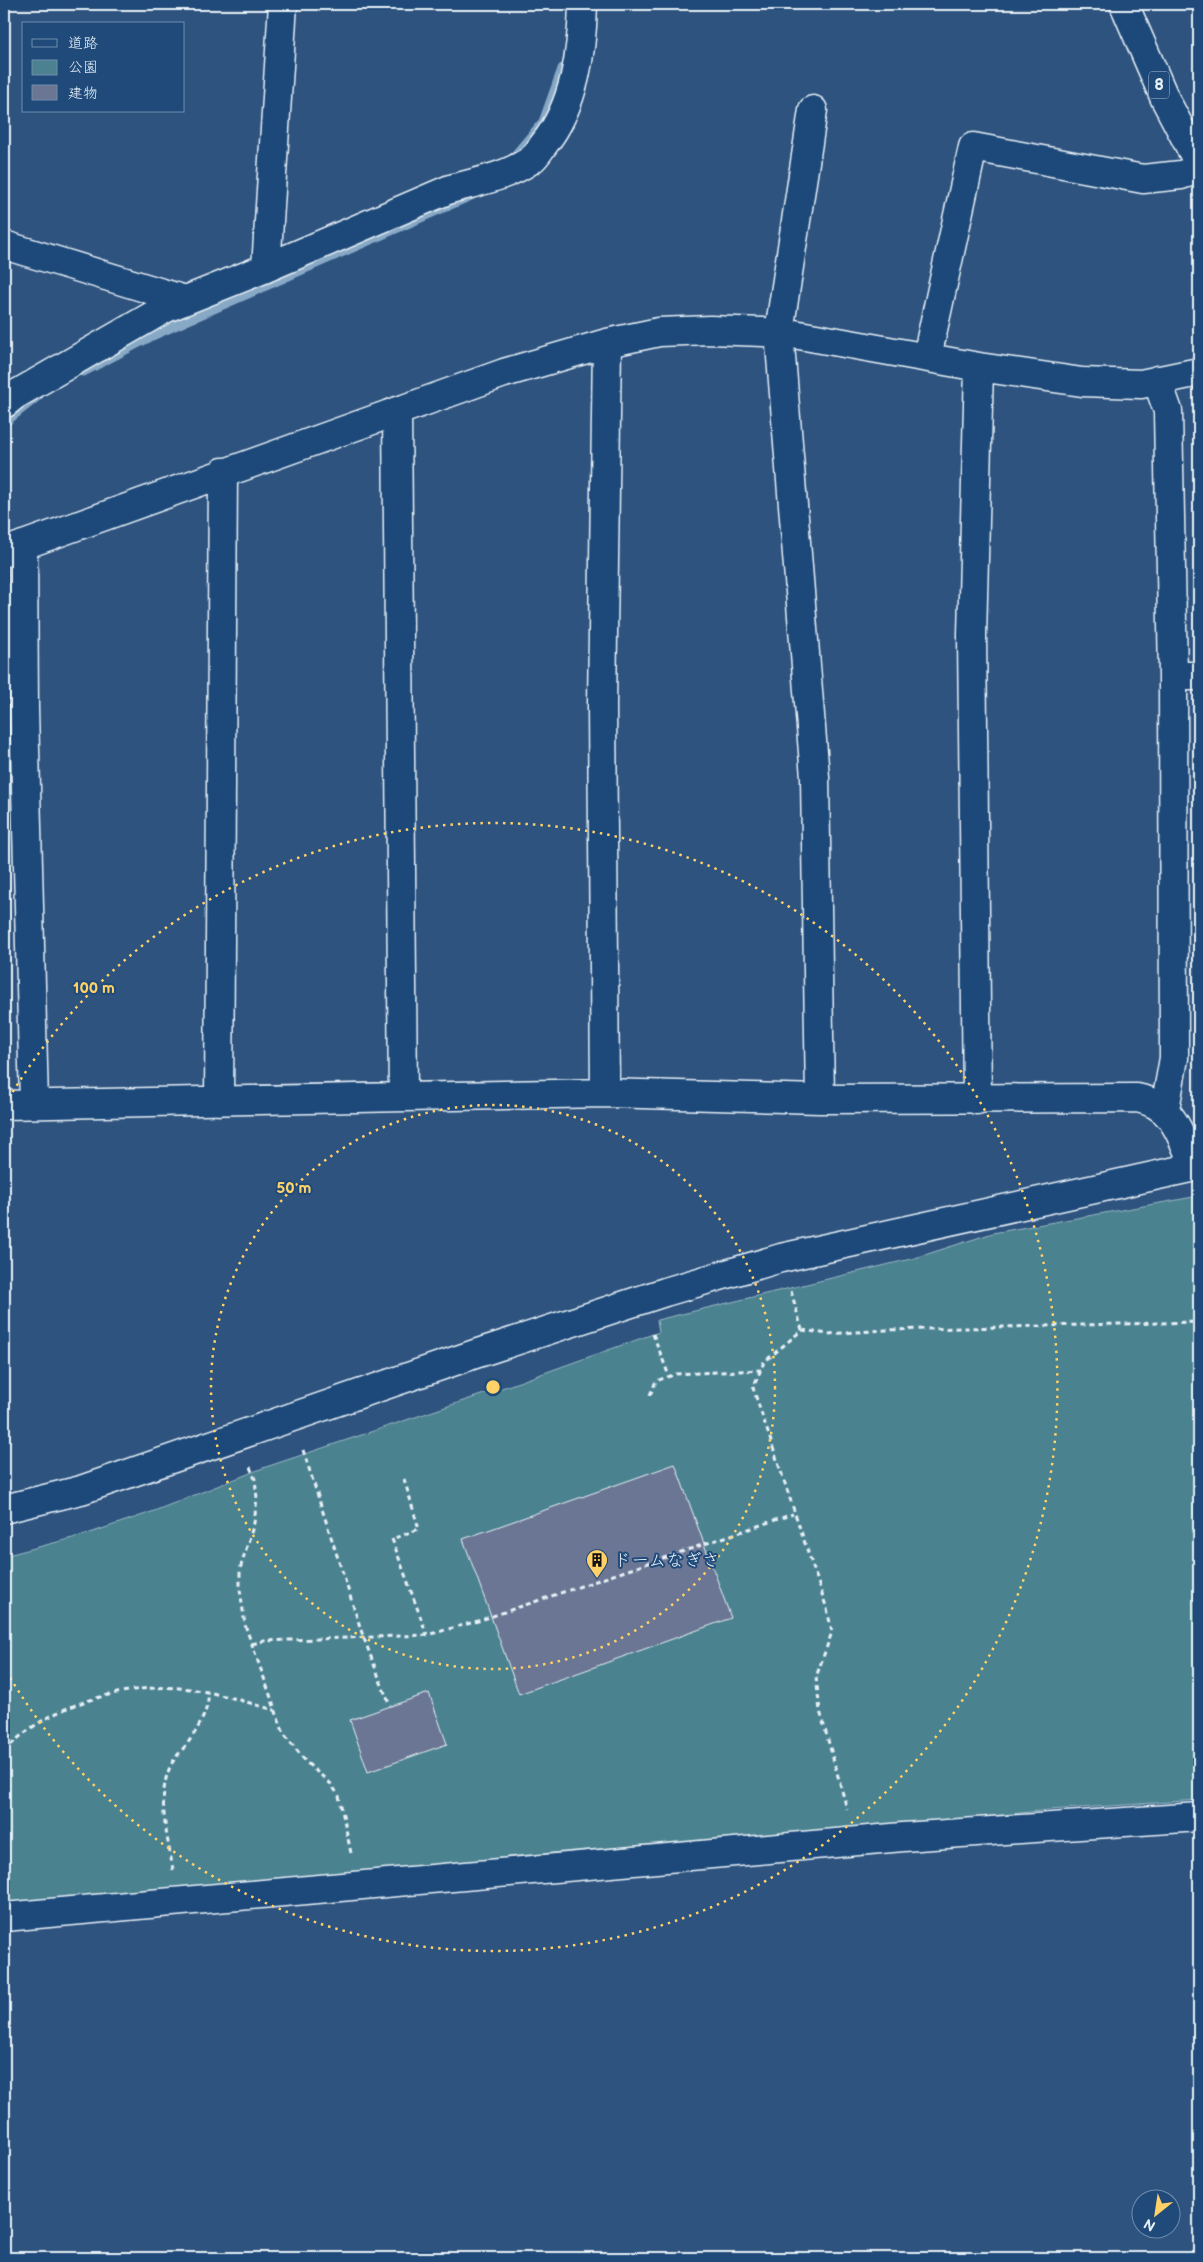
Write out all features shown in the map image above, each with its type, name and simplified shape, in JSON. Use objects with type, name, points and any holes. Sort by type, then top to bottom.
[{"type":"main road","points":[[266,268],[283,4]]},
{"type":"main road","points":[[4,404],[15,395],[166,308],[266,268],[450,189],[480,182],[533,158],[554,132],[574,84],[582,38],[583,4]]},
{"type":"main road","name":"8","points":[[1124,4],[1192,136],[1199,164]]},
{"type":"main road","points":[[813,110],[779,332],[814,777],[820,1100]]},
{"type":"main road","points":[[927,358],[973,147],[1143,178],[1181,175],[1199,169]]},
{"type":"main road","points":[[4,245],[185,300]]},
{"type":"main road","points":[[34,1104],[24,708],[13,548],[504,373],[607,343],[659,332],[779,332],[979,367],[1082,382],[1141,384],[1199,372]]},
{"type":"main road","points":[[605,1093],[602,706],[607,343]]},
{"type":"main road","points":[[977,1100],[972,635],[979,367]]},
{"type":"main road","points":[[1157,380],[1168,411],[1186,676],[1174,1058],[1165,1109]]},
{"type":"main road","points":[[397,410],[403,1097]]},
{"type":"main road","points":[[219,1101],[223,472]]},
{"type":"main road","points":[[4,1105],[605,1093],[820,1100],[1137,1098],[1152,1100],[1165,1109],[1197,1167],[781,1258],[665,1292],[475,1354],[81,1490],[4,1509]]},
{"type":"main road","points":[[4,1917],[856,1842],[1199,1817]]},
{"type":"path","points":[[791,1290],[802,1330]]},
{"type":"path","points":[[856,1842],[820,1711],[816,1677],[832,1632],[827,1609],[753,1388],[764,1362],[802,1330],[828,1334],[886,1330],[1199,1322]]},
{"type":"path","points":[[653,1334],[669,1376]]},
{"type":"path","points":[[650,1395],[656,1382],[669,1376],[761,1370]]},
{"type":"path","points":[[303,1450],[363,1636],[390,1706]]},
{"type":"path","points":[[250,1467],[255,1479],[257,1498],[254,1523],[240,1569],[240,1589],[245,1625],[284,1734],[307,1763],[331,1784],[339,1796],[345,1817],[355,1874],[354,1886]]},
{"type":"path","points":[[404,1479],[419,1529],[392,1539],[427,1635]]},
{"type":"path","points":[[252,1644],[263,1640],[427,1635],[478,1621],[794,1514]]},
{"type":"path","points":[[4,1751],[30,1728],[54,1714],[114,1694],[155,1688],[179,1688],[208,1693],[275,1710]]},
{"type":"path","points":[[175,1901],[164,1806],[165,1784],[173,1762],[197,1728],[209,1699],[208,1693]]},
{"type":"green space","points":[[1199,1196],[1199,1800],[1049,1810],[906,1825],[4,1907],[4,1556],[84,1535],[149,1513],[263,1468],[502,1388],[659,1332],[657,1320],[915,1258],[993,1233]]},
{"type":"pier","points":[[1050,2253],[1127,2256],[1129,2258],[1050,2255],[1024,2258],[1026,2256]]},
{"type":"building","name":"ドームなぎさ","points":[[675,1464],[731,1618],[519,1694],[463,1539]]},
{"type":"building","points":[[429,1693],[447,1744],[368,1772],[350,1720]]},
{"type":"waterway","points":[[512,160],[544,122],[563,69]]},
{"type":"waterway","points":[[83,371],[152,335],[473,194]]},
{"type":"waterway","points":[[4,422],[38,395]]},
{"type":"place","name":"ドームなぎさ","points":[[597,1579]]}]
